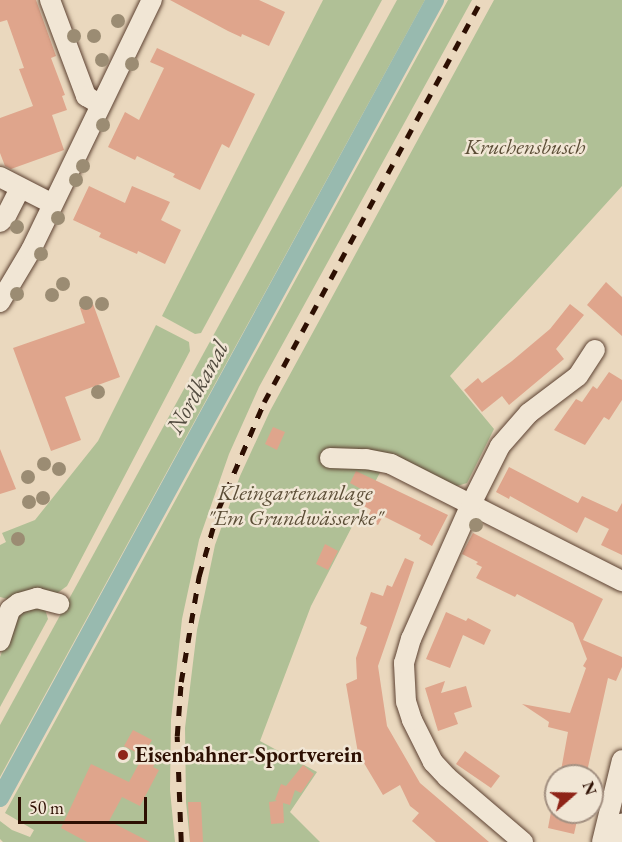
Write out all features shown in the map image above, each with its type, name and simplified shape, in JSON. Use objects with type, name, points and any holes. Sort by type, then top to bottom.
[{"type":"street","points":[[50,0],[86,96],[101,105]]},
{"type":"street","points":[[0,302],[12,285],[53,204],[152,0]]},
{"type":"street","points":[[0,177],[53,204]]},
{"type":"street","points":[[0,222],[6,216],[20,188]]},
{"type":"street","points":[[524,842],[447,777],[433,762],[412,720],[405,692],[404,663],[411,639],[471,504],[500,446],[513,428],[578,376],[595,350]]},
{"type":"street","points":[[330,458],[366,459],[391,464],[622,581]]},
{"type":"street","points":[[0,640],[10,610],[19,603],[37,598],[59,604]]},
{"type":"street","points":[[602,842],[622,760]]},
{"type":"street","points":[[618,842],[622,823]]},
{"type":"green space","points":[[323,0],[382,0],[201,333],[195,334],[162,316]]},
{"type":"green space","points":[[397,0],[425,0],[0,777],[0,725]]},
{"type":"green space","points":[[448,0],[472,0],[259,387],[229,454],[199,540],[182,619],[171,720],[170,790],[175,842],[3,842],[0,839],[0,821],[12,830],[30,837],[34,830],[5,813]]},
{"type":"green space","name":"Kruchensbusch","points":[[494,0],[622,0],[622,186],[450,376],[494,429],[467,483],[457,486],[450,485],[389,455],[311,606],[260,741],[317,772],[290,812],[320,842],[190,842],[186,802],[185,728],[197,630],[215,545],[240,476],[270,411]]},
{"type":"green space","points":[[156,325],[189,342],[190,351],[67,586],[56,594],[12,600],[0,597],[0,545],[6,542],[2,533],[35,520],[98,441]]},
{"type":"green space","points":[[29,606],[45,609],[48,619],[0,707],[0,657],[16,612]]},
{"type":"building","points":[[0,0],[36,0],[56,56],[51,58],[65,95],[62,96],[67,110],[52,115],[64,150],[11,169],[5,166],[0,153],[0,118],[33,106],[19,69],[24,68],[7,20],[0,22]]},
{"type":"building","points":[[170,0],[259,0],[285,12],[269,46],[242,34],[241,37],[228,31]]},
{"type":"building","points":[[157,48],[255,94],[229,148],[222,144],[200,190],[173,177],[175,174],[137,156],[135,160],[108,147],[125,112],[139,120],[164,68],[150,62]]},
{"type":"building","points":[[89,186],[125,203],[132,186],[170,202],[161,220],[181,230],[165,264],[138,251],[137,254],[99,237],[101,233],[73,220]]},
{"type":"building","points":[[606,282],[622,297],[622,336],[587,305]]},
{"type":"building","points":[[93,304],[120,377],[65,397],[81,440],[51,451],[13,348],[85,323],[80,308]]},
{"type":"building","points":[[570,304],[584,315],[556,349],[564,359],[509,405],[502,396],[482,412],[464,390],[478,378],[482,383],[512,361],[550,329]]},
{"type":"building","points":[[609,372],[622,380],[622,400],[609,420],[604,417],[585,445],[554,430],[576,399],[582,402],[593,386],[597,389]]},
{"type":"building","points":[[273,427],[285,432],[277,450],[265,444]]},
{"type":"building","points":[[0,449],[16,489],[0,494]]},
{"type":"building","points":[[509,467],[578,503],[582,496],[617,512],[622,503],[622,555],[601,545],[609,529],[585,517],[577,533],[510,496],[509,499],[496,492]]},
{"type":"building","points":[[356,471],[448,515],[432,546],[419,539],[421,535],[383,516],[378,525],[367,519],[371,510],[364,506],[370,494],[350,483]]},
{"type":"building","points":[[473,533],[603,599],[583,640],[622,657],[622,667],[616,681],[608,678],[589,764],[562,764],[568,732],[548,727],[549,722],[522,704],[570,713],[587,659],[573,623],[517,594],[515,597],[476,578],[482,567],[476,564],[478,562],[462,554]]},
{"type":"building","points":[[325,544],[338,551],[328,570],[316,564]]},
{"type":"building","points":[[405,558],[414,562],[378,666],[387,726],[420,783],[489,842],[436,842],[412,821],[419,813],[410,806],[400,785],[383,795],[358,753],[346,684],[357,679],[356,658],[367,627],[360,624],[371,592],[383,596],[387,585],[392,587]]},
{"type":"building","points":[[446,612],[466,621],[468,618],[491,630],[484,645],[463,635],[450,668],[426,659]]},
{"type":"building","points":[[445,681],[441,693],[466,686],[472,707],[454,713],[458,724],[438,731],[425,688]]},
{"type":"building","points":[[133,730],[152,740],[147,749],[159,756],[153,767],[159,770],[140,806],[122,797],[109,821],[150,842],[87,842],[61,828],[91,764],[129,782],[143,756],[124,746]]},
{"type":"building","points":[[465,751],[500,776],[491,788],[456,764]]},
{"type":"building","points":[[303,765],[314,774],[301,793],[295,790],[290,805],[283,803],[284,823],[271,824],[269,802],[277,801],[275,800],[281,784],[286,786]]},
{"type":"building","points":[[188,802],[201,802],[203,842],[190,842]]},
{"type":"building","points":[[549,824],[576,824],[574,834],[548,828]]},
{"type":"waterway","name":"Nordkanal","points":[[0,798],[435,0]]},
{"type":"railway","points":[[181,842],[177,736],[181,682],[199,576],[218,510],[264,402],[481,0]]},
{"type":"place","name":"Eisenbahner-Sportverein","points":[[123,755]]},
{"type":"park label","name":"Kleingartenanlage \"Em Grundwässerke\"","points":[[295,504]]}]
